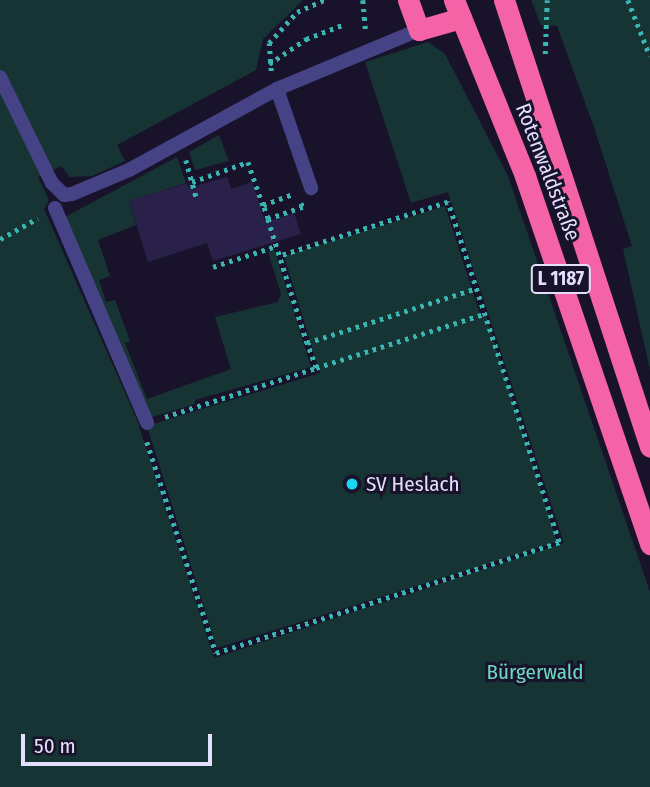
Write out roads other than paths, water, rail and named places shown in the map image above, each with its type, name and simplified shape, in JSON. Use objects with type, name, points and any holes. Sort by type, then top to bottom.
[{"type":"highway","points":[[408,0],[419,30]]},
{"type":"highway","name":"Rotenwaldstraße","points":[[504,0],[650,447]]},
{"type":"highway","name":"Rotenwaldstraße","points":[[419,30],[457,9],[529,188],[650,544]]},
{"type":"lane","points":[[0,77],[52,183],[64,195],[129,170],[277,89],[371,47],[419,30]]},
{"type":"lane","points":[[277,89],[304,190]]},
{"type":"lane","points":[[55,208],[147,423]]},
{"type":"place","name":"SV Heslach","points":[[352,484]]},
{"type":"park label","name":"Bürgerwald","points":[[535,672]]}]
